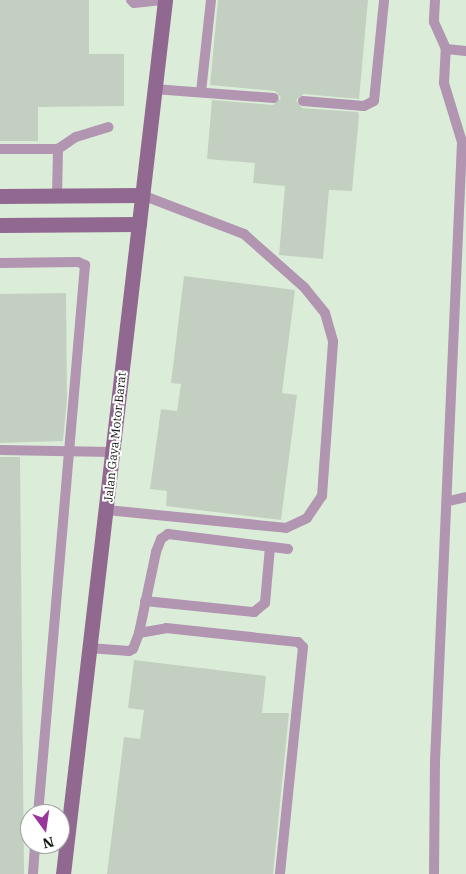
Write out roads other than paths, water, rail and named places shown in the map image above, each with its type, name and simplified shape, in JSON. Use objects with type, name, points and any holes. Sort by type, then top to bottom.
[{"type":"street","name":"Jalan Gaya Motor Barat","points":[[63,874],[107,510],[112,452],[165,0]]},
{"type":"street","points":[[0,196],[142,195]]},
{"type":"street","points":[[0,225],[139,224]]},
{"type":"lane","points":[[131,0],[134,3],[165,0]]},
{"type":"lane","points":[[201,92],[211,0]]},
{"type":"lane","points":[[303,101],[364,106],[374,101],[384,0]]},
{"type":"lane","points":[[434,874],[435,761],[449,501],[464,142],[444,83],[446,49],[434,22],[435,0]]},
{"type":"lane","points":[[446,49],[466,51]]},
{"type":"lane","points":[[154,89],[274,98]]},
{"type":"lane","points":[[0,149],[58,149],[76,137],[109,127]]},
{"type":"lane","points":[[57,196],[58,149]]},
{"type":"lane","points":[[107,510],[286,528],[307,518],[322,496],[333,350],[325,313],[305,288],[244,234],[142,195]]},
{"type":"lane","points":[[0,263],[85,265],[71,451],[39,804]]},
{"type":"lane","points":[[0,450],[112,452]]},
{"type":"lane","points":[[449,501],[466,498]]},
{"type":"lane","points":[[90,648],[129,651],[133,649],[139,633],[156,552],[161,539],[168,534],[288,549]]},
{"type":"lane","points":[[146,601],[254,612],[265,603],[270,547]]},
{"type":"lane","points":[[139,633],[175,629],[298,642],[304,647],[280,874]]},
{"type":"lane","points":[[33,874],[34,854]]}]
